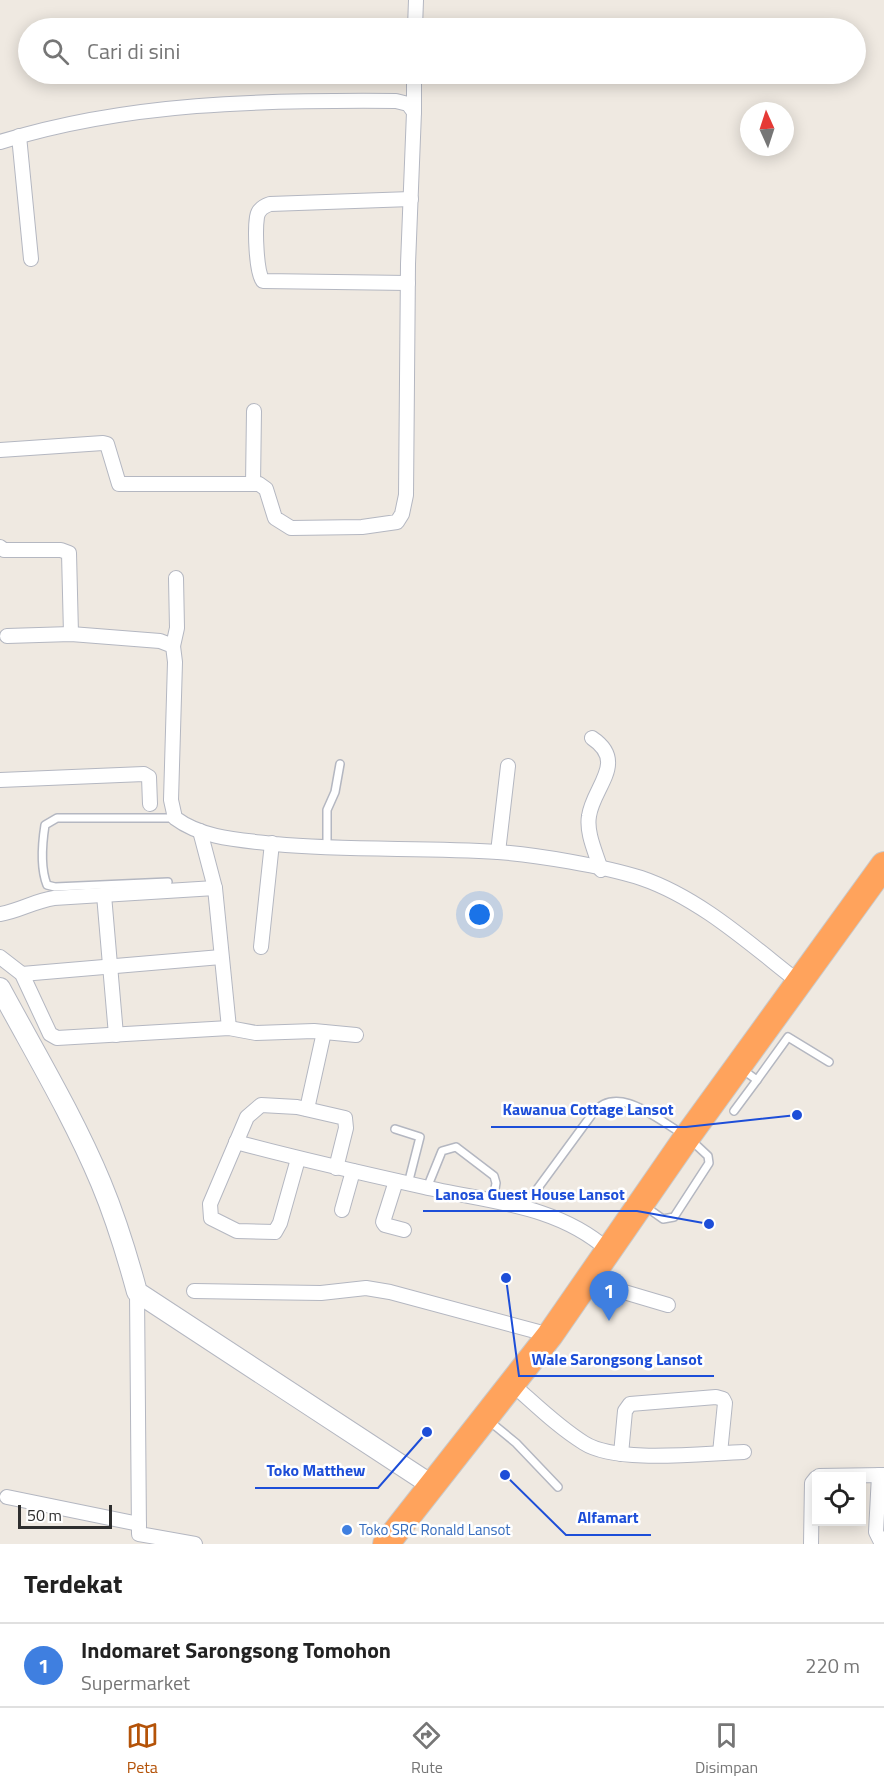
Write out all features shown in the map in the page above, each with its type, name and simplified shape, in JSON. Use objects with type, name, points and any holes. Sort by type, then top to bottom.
[{"type":"highway","points":[[386,1544],[550,1335],[687,1137],[748,1073],[800,983],[884,864]]},
{"type":"street","points":[[415,18],[416,0]]},
{"type":"street","points":[[0,450],[103,443],[107,444],[111,452],[119,484],[259,484],[266,489],[275,518],[291,528],[385,526],[397,522],[400,519],[406,495],[408,283],[414,84]]},
{"type":"street","points":[[0,142],[19,136],[143,111],[198,105],[396,101],[408,104],[414,112]]},
{"type":"street","points":[[19,136],[31,259]]},
{"type":"street","points":[[408,283],[263,281],[258,268],[257,217],[264,206],[270,204],[411,199]]},
{"type":"street","points":[[252,484],[254,411]]},
{"type":"street","points":[[0,547],[4,550],[61,550],[69,553],[71,634]]},
{"type":"street","points":[[176,578],[177,628],[172,646],[175,662],[171,800],[175,818],[200,831],[232,839],[327,848],[498,852],[640,878],[677,893],[800,983]]},
{"type":"street","points":[[8,636],[71,634],[160,641],[172,646]]},
{"type":"street","points":[[592,738],[602,745],[607,762],[607,774],[589,815],[588,827],[601,870]]},
{"type":"street","points":[[498,852],[508,766]]},
{"type":"street","points":[[0,780],[144,774],[150,777],[152,783],[150,804]]},
{"type":"street","points":[[200,831],[215,888],[228,1028]]},
{"type":"street","points":[[261,947],[272,843]]},
{"type":"street","points":[[0,914],[11,912],[31,902],[215,888]]},
{"type":"street","points":[[104,895],[112,967],[116,1035]]},
{"type":"street","points":[[0,957],[22,974],[53,1037],[228,1028],[256,1033],[324,1032],[356,1035]]},
{"type":"street","points":[[22,974],[221,957]]},
{"type":"street","points":[[0,988],[63,1105],[101,1183],[123,1241],[137,1292],[139,1534]]},
{"type":"street","points":[[307,1109],[324,1032]]},
{"type":"street","points":[[298,1159],[278,1228],[266,1233],[237,1231],[211,1218],[209,1209],[247,1117],[261,1105],[307,1109],[342,1116],[347,1120],[336,1168]]},
{"type":"street","points":[[236,1142],[353,1172],[524,1207],[573,1224],[591,1234],[608,1250]]},
{"type":"street","points":[[342,1210],[353,1172]]},
{"type":"street","points":[[402,1183],[383,1222],[385,1225],[404,1230]]},
{"type":"street","points":[[587,1281],[668,1305]]},
{"type":"street","points":[[194,1291],[321,1293],[366,1288],[390,1292],[550,1335]]},
{"type":"street","points":[[137,1292],[433,1486]]},
{"type":"street","points":[[512,1384],[584,1443],[599,1450],[621,1454],[744,1452]]},
{"type":"street","points":[[621,1454],[625,1411],[630,1404],[716,1397],[723,1399],[724,1402],[720,1453]]},
{"type":"street","points":[[866,1475],[881,1475],[876,1532],[879,1540],[884,1541]]},
{"type":"street","points":[[811,1544],[812,1483]]},
{"type":"street","points":[[7,1497],[139,1534],[195,1544]]},
{"type":"lane","points":[[327,848],[327,810],[335,792],[340,764]]},
{"type":"lane","points":[[168,882],[55,887],[46,885],[43,876],[43,837],[45,825],[57,818],[175,818]]},
{"type":"lane","points":[[734,1111],[748,1073],[788,1037],[829,1062]]},
{"type":"lane","points":[[524,1207],[593,1113],[605,1102],[631,1104],[687,1137],[706,1153],[709,1163],[674,1217],[663,1219],[640,1203]]},
{"type":"lane","points":[[394,1129],[420,1137],[402,1183]]},
{"type":"lane","points":[[427,1188],[442,1151],[456,1147],[494,1176],[496,1183],[493,1201]]},
{"type":"lane","points":[[486,1418],[524,1451],[558,1487]]},
{"type":"place","name":"Kawanua Cottage Lansot","points":[[797,1115]]},
{"type":"place","name":"Lanosa Guest House Lansot","points":[[709,1224]]},
{"type":"place","name":"Wale Sarongsong Lansot","points":[[506,1278]]},
{"type":"place","name":"Indomaret Sarongsong Tomohon","points":[[609,1321]]},
{"type":"place","name":"Toko Matthew","points":[[427,1432]]},
{"type":"place","name":"Alfamart","points":[[505,1475]]},
{"type":"place","name":"Toko SRC Ronald Lansot","points":[[347,1530]]}]
